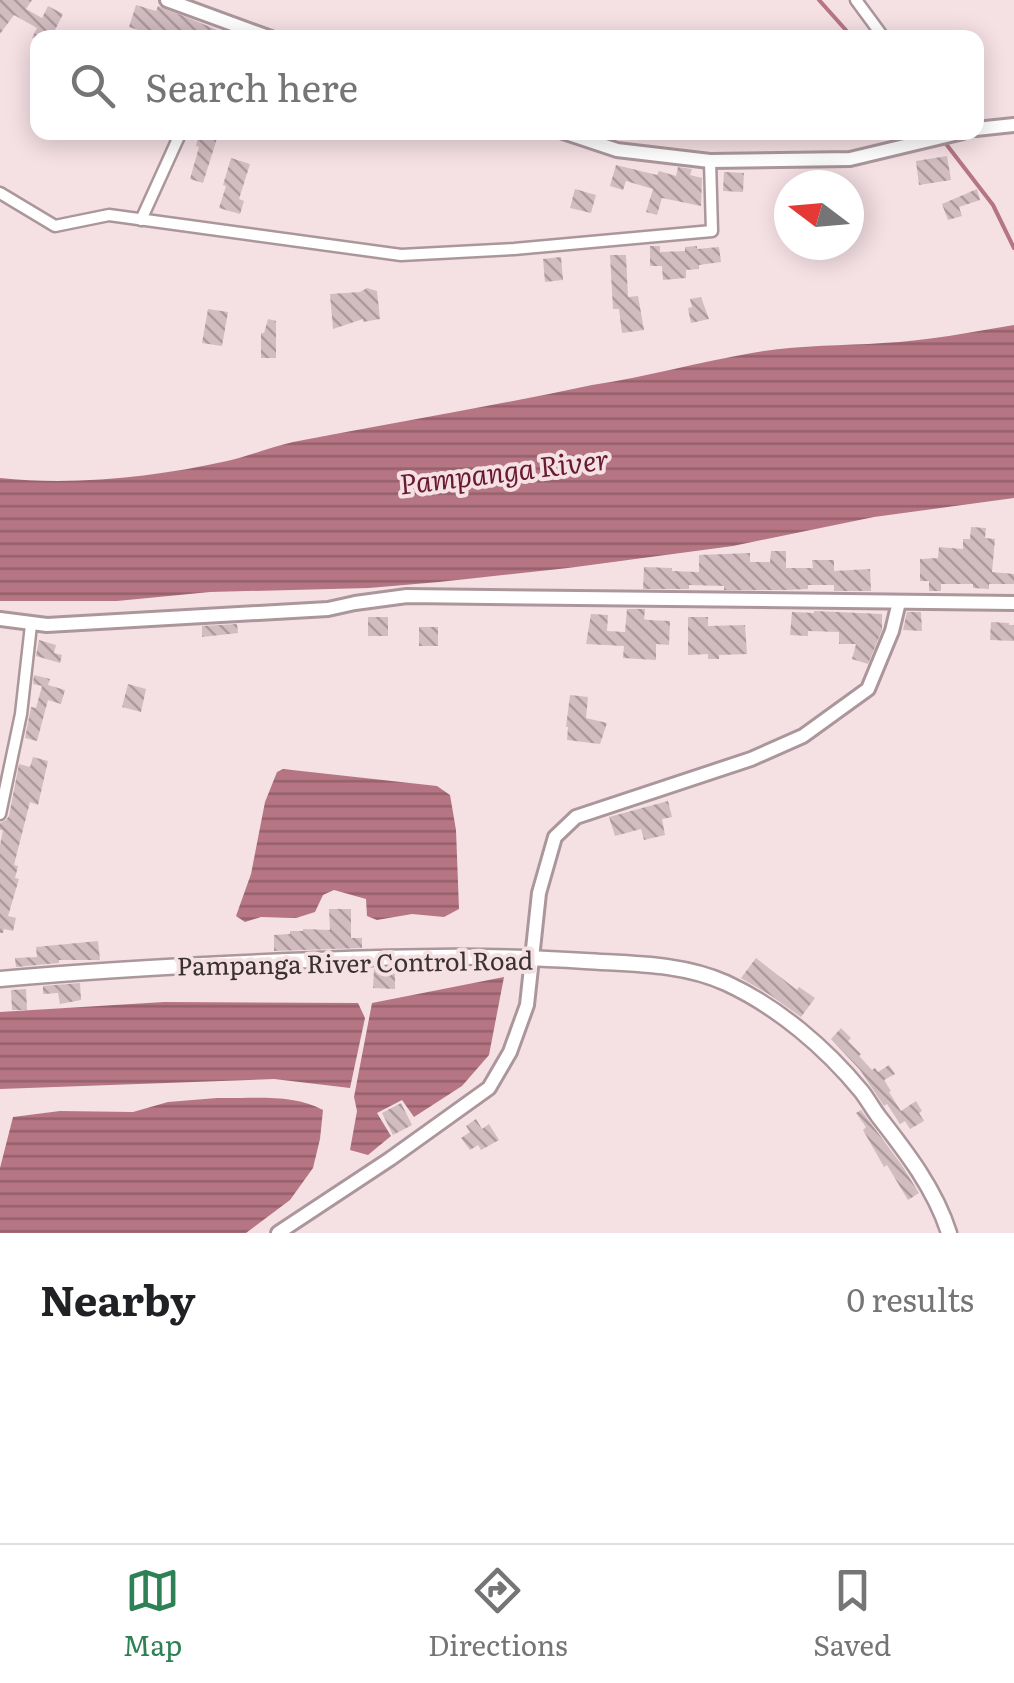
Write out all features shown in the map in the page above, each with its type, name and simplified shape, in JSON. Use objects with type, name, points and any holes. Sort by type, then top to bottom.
[{"type":"main road","name":"Pampanga River Control Road","points":[[0,978],[112,968],[339,959],[533,957],[681,968],[726,983],[784,1016],[824,1053],[862,1092],[900,1142],[932,1192],[949,1233]]},
{"type":"street","points":[[168,0],[250,30]]},
{"type":"street","points":[[856,0],[878,30]]},
{"type":"street","points":[[229,30],[232,23]]},
{"type":"street","points":[[984,128],[1014,124]]},
{"type":"street","points":[[141,220],[176,140]]},
{"type":"street","points":[[587,140],[617,150],[710,161],[850,159],[934,140]]},
{"type":"street","points":[[0,193],[55,226],[109,215],[402,255],[514,250],[712,231],[710,161]]},
{"type":"street","points":[[0,619],[31,624],[328,609],[407,596],[1014,603]]},
{"type":"street","points":[[278,1233],[489,1088],[510,1052],[527,1006],[539,893],[555,837],[576,817],[751,758],[804,736],[846,708],[868,689],[892,631],[898,602]]},
{"type":"street","points":[[0,814],[21,714],[31,624]]},
{"type":"water","name":"Pampanga River","points":[[1014,325],[1014,498],[874,517],[733,546],[439,582],[210,592],[117,601],[0,601],[0,478],[114,479],[172,472],[293,442],[752,353],[916,340]]},
{"type":"water","points":[[283,769],[437,786],[450,795],[456,830],[459,909],[444,917],[412,914],[377,920],[367,916],[366,899],[334,890],[323,895],[315,912],[296,918],[261,917],[245,922],[236,916],[251,874],[265,802],[277,772]]},
{"type":"water","points":[[504,977],[489,1055],[462,1086],[414,1117],[402,1100],[377,1113],[391,1136],[368,1155],[350,1150],[357,1111],[354,1097],[372,1003]]},
{"type":"water","points":[[164,1002],[358,1003],[365,1018],[350,1088],[274,1079],[0,1089],[0,1012]]},
{"type":"water","points":[[285,1099],[323,1110],[313,1168],[290,1200],[246,1233],[0,1233],[0,1168],[13,1117],[60,1111],[133,1112],[168,1102]]},
{"type":"building","points":[[0,0],[32,0],[26,9],[42,18],[48,6],[63,14],[55,30],[36,30],[14,15],[0,34]]},
{"type":"building","points":[[136,5],[156,11],[158,6],[217,30],[138,30],[129,27]]},
{"type":"building","points":[[197,140],[216,140],[203,183],[190,179],[199,147]]},
{"type":"building","points":[[947,156],[951,180],[919,185],[916,161]]},
{"type":"building","points":[[231,158],[250,164],[239,199],[244,201],[240,214],[219,208]]},
{"type":"building","points":[[616,165],[676,176],[678,167],[692,169],[690,175],[702,178],[701,206],[662,198],[657,215],[646,212],[653,189],[626,181],[623,190],[610,186]]},
{"type":"building","points":[[724,172],[744,173],[743,192],[723,191]]},
{"type":"building","points":[[575,189],[596,195],[591,213],[570,208]]},
{"type":"building","points":[[977,189],[980,200],[959,207],[962,216],[948,220],[942,204]]},
{"type":"building","points":[[650,246],[660,246],[660,252],[719,247],[721,262],[686,270],[686,278],[663,280],[662,266],[650,266]]},
{"type":"building","points":[[610,255],[626,255],[628,297],[638,296],[644,330],[622,333],[619,309],[613,309]]},
{"type":"building","points":[[561,257],[563,280],[545,282],[543,259]]},
{"type":"building","points":[[367,288],[377,291],[380,319],[363,319],[333,329],[330,294]]},
{"type":"building","points":[[701,297],[709,319],[691,323],[690,299]]},
{"type":"building","points":[[208,309],[228,312],[222,346],[202,343]]},
{"type":"building","points":[[268,319],[276,321],[276,358],[261,358],[261,333]]},
{"type":"building","points":[[971,527],[986,528],[985,538],[995,539],[992,572],[1014,574],[1014,584],[989,584],[989,589],[973,588],[973,584],[941,584],[941,591],[929,591],[929,581],[920,581],[920,559],[938,558],[939,547],[963,549],[963,539],[970,539]]},
{"type":"building","points":[[771,551],[786,551],[786,568],[813,568],[812,560],[834,560],[834,571],[870,569],[871,591],[834,591],[834,585],[786,590],[724,590],[724,586],[689,585],[689,589],[643,589],[644,567],[699,572],[699,555],[750,553],[750,562],[770,562]]},
{"type":"building","points":[[627,609],[645,609],[644,619],[670,621],[669,645],[656,644],[656,660],[623,658],[624,646],[586,644],[591,614],[608,615],[607,631],[625,632]]},
{"type":"building","points":[[792,612],[882,614],[882,630],[868,664],[852,659],[856,644],[839,644],[839,632],[790,635]]},
{"type":"building","points":[[907,612],[921,612],[922,631],[903,630]]},
{"type":"building","points":[[368,617],[388,617],[388,636],[368,636]]},
{"type":"building","points":[[688,617],[708,617],[708,626],[745,625],[747,654],[719,655],[719,659],[708,659],[708,654],[688,655]]},
{"type":"building","points":[[991,622],[1014,625],[1014,641],[990,640]]},
{"type":"building","points":[[237,624],[238,633],[202,637],[202,626]]},
{"type":"building","points":[[419,627],[438,627],[438,646],[419,646]]},
{"type":"building","points":[[39,640],[56,645],[54,653],[62,655],[60,663],[36,656]]},
{"type":"building","points":[[34,675],[50,679],[48,685],[65,690],[61,704],[48,700],[37,741],[25,738],[31,707],[36,708],[42,686],[33,684]]},
{"type":"building","points":[[128,684],[146,689],[141,712],[122,707]]},
{"type":"building","points":[[570,695],[588,697],[586,718],[607,723],[600,744],[567,740]]},
{"type":"building","points":[[33,757],[48,761],[38,805],[30,802],[14,865],[18,866],[15,878],[19,879],[8,916],[16,918],[13,931],[4,929],[0,933],[0,823],[9,816],[19,764],[30,767]]},
{"type":"building","points":[[668,801],[672,817],[662,819],[665,835],[644,840],[641,829],[615,836],[609,817]]},
{"type":"building","points":[[329,909],[351,909],[351,938],[362,938],[362,948],[274,951],[274,935],[303,929],[330,930]]},
{"type":"building","points":[[98,941],[100,960],[59,960],[16,967],[15,958],[37,957],[36,947]]},
{"type":"building","points":[[756,958],[797,990],[799,987],[815,998],[801,1017],[741,978]]},
{"type":"building","points":[[374,969],[395,969],[395,989],[373,988]]},
{"type":"building","points":[[80,983],[81,1000],[60,1004],[58,993],[43,994],[43,986]]},
{"type":"building","points":[[26,989],[27,1010],[12,1010],[11,990]]},
{"type":"building","points":[[841,1028],[872,1070],[878,1072],[889,1065],[895,1074],[884,1080],[889,1092],[901,1111],[916,1101],[924,1121],[910,1129],[905,1121],[900,1124],[831,1039]]},
{"type":"building","points":[[401,1103],[412,1125],[393,1135],[382,1113]]},
{"type":"building","points":[[861,1110],[919,1193],[908,1200],[863,1130],[866,1127],[856,1113]]},
{"type":"building","points":[[476,1119],[482,1129],[489,1124],[499,1140],[481,1150],[478,1145],[470,1150],[461,1138],[470,1132],[466,1126]]},
{"type":"waterway","points":[[819,0],[846,30]]},
{"type":"waterway","points":[[943,140],[993,205],[1014,248]]}]
